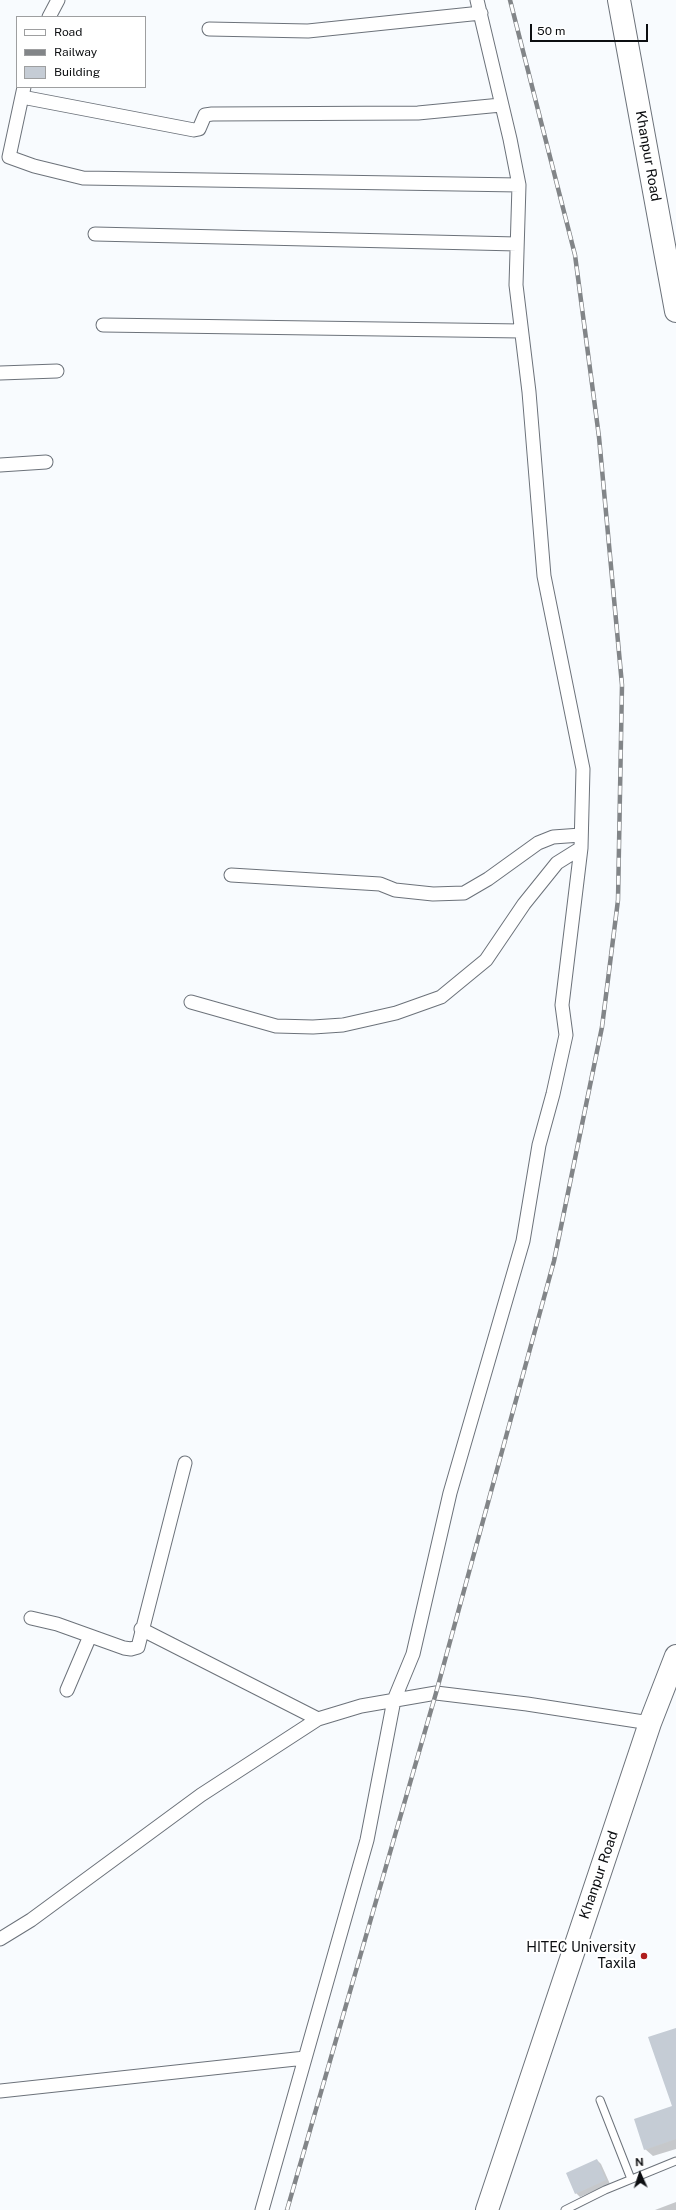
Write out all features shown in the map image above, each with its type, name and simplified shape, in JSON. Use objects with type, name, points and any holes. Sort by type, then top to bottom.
[{"type":"highway","name":"Khanpur Road","points":[[619,0],[676,311]]},
{"type":"highway","name":"Khanpur Road","points":[[487,2210],[650,1723],[676,1656]]},
{"type":"street","points":[[50,16],[58,0]]},
{"type":"street","points":[[262,2210],[367,1840],[394,1700],[413,1654],[450,1492],[523,1242],[539,1145],[553,1094],[566,1035],[562,1005],[581,841],[583,769],[544,576],[529,392],[516,285],[519,185],[478,0]]},
{"type":"street","points":[[209,29],[308,31],[481,13]]},
{"type":"street","points":[[501,105],[418,113],[212,114],[205,115],[198,129],[194,130],[23,92],[9,156],[34,166],[83,178],[519,185]]},
{"type":"street","points":[[95,234],[517,244]]},
{"type":"street","points":[[103,325],[521,331]]},
{"type":"street","points":[[0,373],[57,371]]},
{"type":"street","points":[[0,465],[46,462]]},
{"type":"street","points":[[231,875],[380,884],[395,890],[433,894],[464,893],[488,879],[538,843],[553,837],[581,841]]},
{"type":"street","points":[[191,1002],[276,1026],[313,1027],[343,1025],[396,1013],[441,997],[486,960],[524,904],[557,863],[581,841]]},
{"type":"street","points":[[30,1618],[57,1624],[124,1648],[135,1649],[138,1647],[141,1629],[185,1463]]},
{"type":"street","points":[[141,1629],[318,1719]]},
{"type":"street","points":[[67,1690],[90,1636]]},
{"type":"street","points":[[0,1939],[31,1920],[201,1795],[318,1719],[394,1700],[436,1693],[527,1704],[650,1723]]},
{"type":"street","points":[[0,2091],[306,2058]]},
{"type":"lane","points":[[600,2100],[631,2179]]},
{"type":"lane","points":[[565,2210],[578,2202],[676,2161]]},
{"type":"building","points":[[676,2028],[676,2139],[644,2150],[634,2119],[672,2106],[648,2037]]},
{"type":"building","points":[[597,2159],[606,2180],[575,2194],[566,2173]]},
{"type":"railway","points":[[287,2210],[436,1693],[554,1261],[602,1027],[618,900],[622,685],[599,437],[575,255],[510,0]]},
{"type":"place","name":"HITEC University Taxila","points":[[644,1956]]}]
